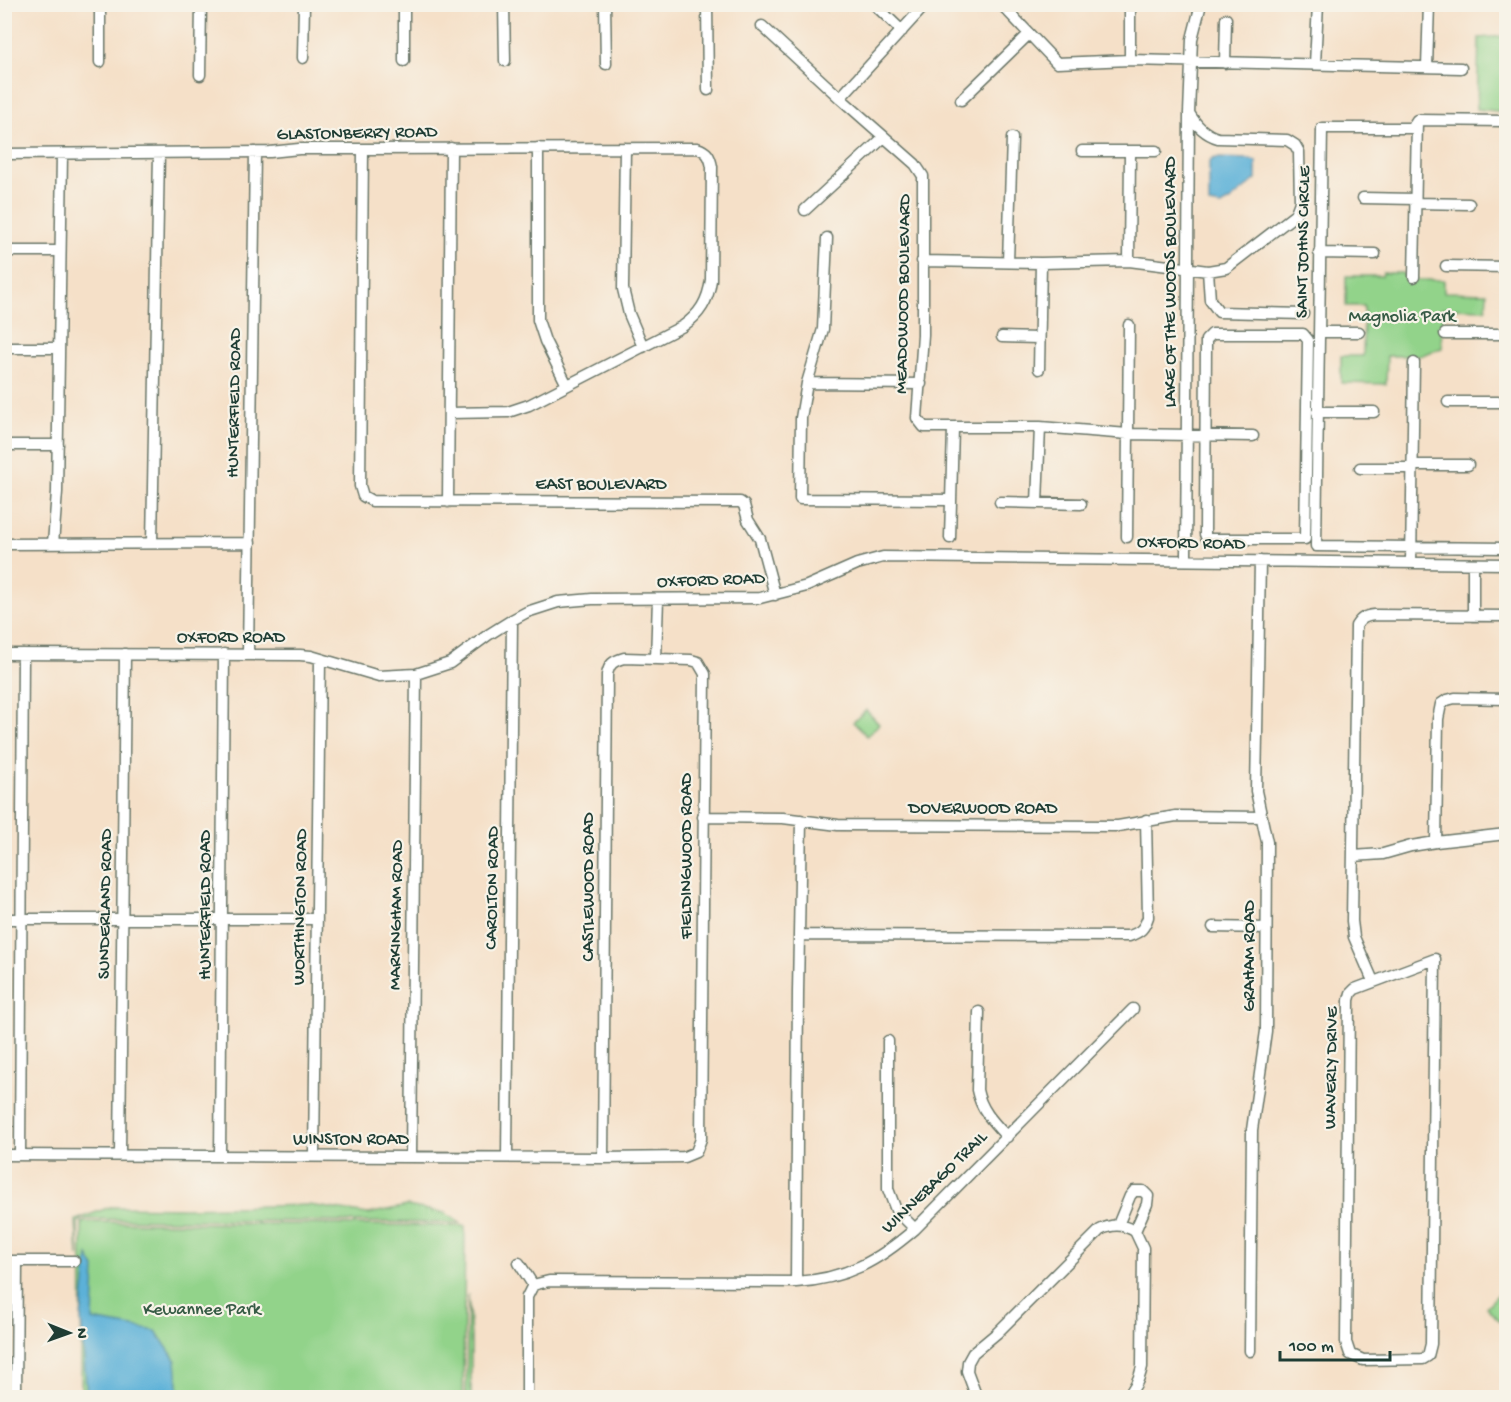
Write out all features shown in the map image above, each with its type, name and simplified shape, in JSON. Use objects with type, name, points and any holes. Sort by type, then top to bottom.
[{"type":"street","points":[[100,4],[100,62]]},
{"type":"street","points":[[200,75],[201,4]]},
{"type":"street","points":[[303,58],[304,4]]},
{"type":"street","points":[[404,4],[404,61]]},
{"type":"street","points":[[504,4],[505,61]]},
{"type":"street","points":[[605,4],[606,64]]},
{"type":"street","points":[[707,4],[708,90]]},
{"type":"street","points":[[874,4],[902,31]]},
{"type":"street","points":[[840,98],[926,4]]},
{"type":"street","points":[[1001,4],[1057,63],[1130,60],[1461,68]]},
{"type":"street","points":[[1130,4],[1130,60]]},
{"type":"street","name":"LAKE OF THE WOODS BOULEVARD","points":[[1186,560],[1190,62],[1192,39],[1201,4]]},
{"type":"street","points":[[1315,64],[1318,4]]},
{"type":"street","points":[[1427,67],[1429,4]]},
{"type":"street","points":[[1225,63],[1226,19]]},
{"type":"street","name":"MEADOWOOD BOULEVARD","points":[[762,26],[915,164],[923,176],[923,335],[917,418],[924,427],[1040,427],[1128,434],[1253,436]]},
{"type":"street","points":[[961,100],[1029,34]]},
{"type":"street","points":[[922,261],[1041,263],[1129,261],[1208,271],[1226,267],[1295,215],[1300,202],[1299,152],[1295,145],[1287,140],[1215,137],[1202,130],[1189,113]]},
{"type":"street","points":[[1414,277],[1417,120]]},
{"type":"street","name":"SAINT JOHNS CIRCLE","points":[[1315,561],[1322,128],[1412,128],[1417,120],[1506,121]]},
{"type":"street","points":[[805,210],[884,137]]},
{"type":"street","points":[[1008,262],[1012,138]]},
{"type":"street","points":[[448,502],[451,148]]},
{"type":"street","points":[[538,148],[538,320],[545,341],[567,385]]},
{"type":"street","points":[[449,413],[493,413],[515,410],[643,347],[629,314],[624,289],[625,148]]},
{"type":"street","name":"GLASTONBERRY ROAD","points":[[4,154],[255,152],[299,149],[697,148],[703,150],[711,159],[712,167],[709,295],[695,318],[643,347]]},
{"type":"street","name":"EAST BOULEVARD","points":[[363,149],[360,486],[363,496],[372,501],[741,502],[748,520],[760,539],[775,595]]},
{"type":"street","points":[[1082,151],[1130,153],[1156,151]]},
{"type":"street","name":"HUNTERFIELD ROAD","points":[[248,654],[255,152]]},
{"type":"street","points":[[152,543],[159,153]]},
{"type":"street","points":[[1129,261],[1130,153]]},
{"type":"street","points":[[53,544],[57,492],[62,154]]},
{"type":"street","points":[[1363,198],[1469,204]]},
{"type":"street","points":[[827,237],[823,329],[807,383],[801,418],[800,499],[950,500]]},
{"type":"street","points":[[4,251],[60,251]]},
{"type":"street","points":[[1319,253],[1375,254]]},
{"type":"street","points":[[1039,369],[1041,263]]},
{"type":"street","points":[[1446,266],[1506,267]]},
{"type":"street","points":[[1208,271],[1210,300],[1219,312],[1303,314]]},
{"type":"street","points":[[1127,537],[1129,325]]},
{"type":"street","points":[[1319,332],[1359,332]]},
{"type":"street","points":[[1212,334],[1303,334],[1306,336],[1308,340],[1305,539],[1207,539],[1205,534],[1206,436],[1208,336],[1212,334]]},
{"type":"street","points":[[1445,334],[1506,334]]},
{"type":"street","points":[[1002,338],[1038,339]]},
{"type":"street","points":[[4,348],[59,348]]},
{"type":"street","points":[[1411,563],[1414,363]]},
{"type":"street","points":[[807,383],[921,384]]},
{"type":"street","points":[[1448,402],[1506,402]]},
{"type":"street","points":[[1317,412],[1374,412]]},
{"type":"street","points":[[1037,503],[1040,427]]},
{"type":"street","points":[[950,538],[953,428]]},
{"type":"street","points":[[4,445],[58,445]]},
{"type":"street","points":[[1360,468],[1468,465]]},
{"type":"street","points":[[1000,502],[1081,504]]},
{"type":"street","points":[[4,544],[250,543]]},
{"type":"street","points":[[1316,546],[1506,548]]},
{"type":"street","name":"OXFORD ROAD","points":[[4,654],[300,655],[320,658],[379,676],[398,677],[450,663],[488,634],[512,620],[543,606],[566,600],[744,598],[775,595],[807,586],[857,564],[883,557],[1506,564]]},
{"type":"street","name":"GRAHAM ROAD","points":[[1250,1351],[1252,1130],[1266,1031],[1267,842],[1257,791],[1260,561]]},
{"type":"street","points":[[1473,564],[1473,616]]},
{"type":"street","points":[[656,659],[658,599]]},
{"type":"street","points":[[1372,981],[1354,937],[1354,635],[1356,626],[1365,616],[1374,615],[1506,616]]},
{"type":"street","name":"CAROLTON ROAD","points":[[507,1157],[512,620]]},
{"type":"street","points":[[20,1155],[23,654]]},
{"type":"street","name":"SUNDERLAND ROAD","points":[[120,1155],[125,654]]},
{"type":"street","name":"HUNTERFIELD ROAD","points":[[220,1156],[224,654]]},
{"type":"street","name":"WORTHINGTON ROAD","points":[[314,1156],[320,658]]},
{"type":"street","name":"FIELDINGWOOD ROAD","points":[[656,659],[691,660],[698,662],[703,669],[701,1139],[696,1152]]},
{"type":"street","name":"CASTLEWOOD ROAD","points":[[603,1158],[607,675],[609,666],[615,660],[656,659]]},
{"type":"street","name":"MARKINGHAM ROAD","points":[[411,1156],[416,674]]},
{"type":"street","points":[[1436,842],[1438,720],[1441,704],[1448,699],[1455,698],[1506,699]]},
{"type":"street","name":"DOVERWOOD ROAD","points":[[703,817],[783,818],[838,825],[1118,826],[1176,816],[1263,817]]},
{"type":"street","points":[[796,1282],[801,820]]},
{"type":"street","points":[[800,935],[1129,936],[1140,932],[1148,917],[1146,820]]},
{"type":"street","points":[[1353,856],[1383,854],[1436,842],[1506,834]]},
{"type":"street","points":[[4,919],[317,919]]},
{"type":"street","points":[[1213,927],[1266,928]]},
{"type":"street","name":"WAVERLY DRIVE","points":[[1435,959],[1431,1344],[1428,1356],[1417,1360],[1363,1360],[1350,1354],[1346,1342],[1349,1000],[1355,989],[1372,981],[1435,959]]},
{"type":"street","name":"WINNEBAGO TRAIL","points":[[533,1285],[549,1281],[796,1282],[831,1278],[866,1265],[915,1229],[1133,1009]]},
{"type":"street","points":[[980,1012],[977,1090],[979,1101],[984,1112],[1007,1137]]},
{"type":"street","points":[[888,1041],[888,1189],[890,1200],[896,1210],[915,1229]]},
{"type":"street","name":"WINSTON ROAD","points":[[4,1155],[603,1158],[684,1157],[696,1152]]},
{"type":"street","points":[[1119,1225],[1130,1196],[1134,1191],[1143,1191],[1148,1199],[1135,1231]]},
{"type":"street","points":[[977,1398],[967,1371],[968,1362],[973,1353],[997,1333],[1100,1230],[1110,1225],[1119,1225],[1135,1231],[1143,1248],[1142,1367],[1135,1388],[1126,1398]]},
{"type":"street","points":[[4,1261],[74,1261]]},
{"type":"street","points":[[16,1398],[17,1261]]},
{"type":"street","points":[[519,1263],[533,1285],[527,1297],[527,1398]]},
{"type":"green space","points":[[1506,36],[1506,112],[1477,109],[1479,38]]},
{"type":"green space","name":"Magnolia Park","points":[[1383,273],[1402,273],[1409,280],[1444,280],[1444,292],[1487,293],[1486,309],[1443,308],[1442,348],[1419,356],[1387,356],[1386,384],[1341,383],[1341,356],[1363,356],[1364,306],[1346,306],[1346,276],[1382,276]]},
{"type":"green space","points":[[866,710],[879,724],[867,736],[853,722]]},
{"type":"green space","points":[[309,1205],[368,1214],[407,1206],[445,1213],[460,1223],[82,1219],[78,1222],[78,1257],[76,1220],[110,1207]]},
{"type":"green space","name":"Kewannee Park","points":[[82,1222],[465,1226],[463,1397],[81,1398]]},
{"type":"green space","points":[[1506,1286],[1506,1327],[1486,1307]]},
{"type":"green space","points":[[468,1294],[471,1337],[471,1398],[466,1397]]},
{"type":"water","points":[[1212,159],[1256,161],[1256,179],[1221,206],[1209,204],[1209,163]]},
{"type":"water","points":[[88,1256],[95,1268],[93,1320],[156,1331],[176,1361],[179,1397],[87,1397],[81,1318]]}]
